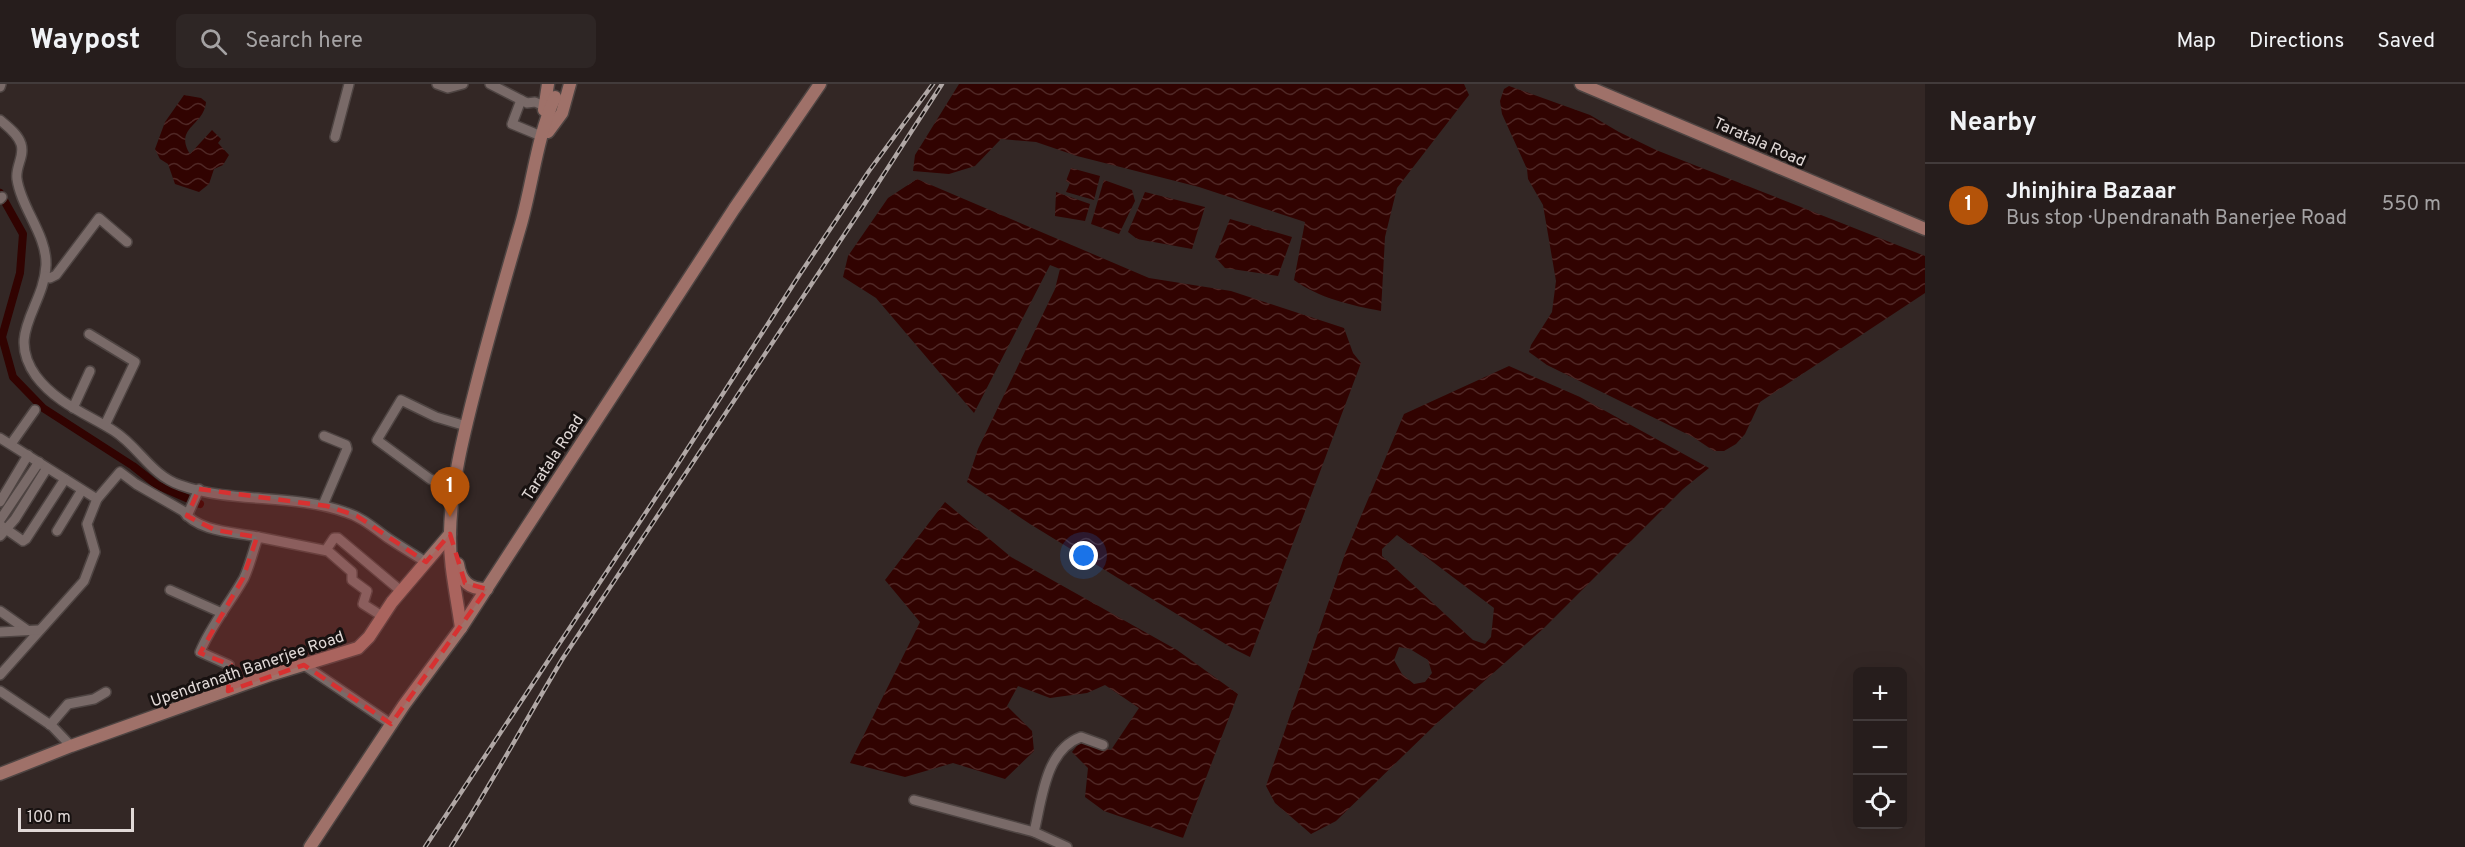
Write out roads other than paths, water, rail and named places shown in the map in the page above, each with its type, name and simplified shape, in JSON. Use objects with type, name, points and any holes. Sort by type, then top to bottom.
[{"type":"street","points":[[335,137],[349,84]]},
{"type":"street","points":[[437,84],[448,88],[463,84]]},
{"type":"street","points":[[490,84],[521,100],[544,106]]},
{"type":"street","points":[[544,131],[562,113],[570,84]]},
{"type":"street","name":"Taratala Road","points":[[310,847],[391,724],[487,590],[734,209],[820,84]]},
{"type":"street","name":"Taratala Road","points":[[1581,84],[1925,229]]},
{"type":"street","points":[[487,590],[472,588],[465,583],[459,570],[453,537],[474,418],[554,88]]},
{"type":"street","points":[[461,628],[453,572],[454,489],[466,426],[544,131],[544,106],[554,88]]},
{"type":"street","points":[[521,100],[512,124],[544,131]]},
{"type":"street","points":[[0,120],[14,133],[21,144],[22,152],[16,179],[45,254],[45,276],[29,317],[23,347],[38,378],[51,394],[105,425],[126,440],[165,478],[181,486],[229,496],[305,501],[323,505],[357,516],[426,562]]},
{"type":"street","points":[[45,276],[50,278],[56,275],[99,218],[127,243]]},
{"type":"street","points":[[89,333],[135,362],[105,425]]},
{"type":"street","points":[[74,408],[90,371]]},
{"type":"street","points":[[454,489],[430,478],[377,440],[401,400],[436,417],[466,426]]},
{"type":"street","points":[[11,444],[35,410]]},
{"type":"street","points":[[323,505],[347,449],[346,445],[324,436]]},
{"type":"street","points":[[0,438],[97,499]]},
{"type":"street","points":[[0,520],[2,503],[28,455]]},
{"type":"street","points":[[2,503],[43,465]]},
{"type":"street","points":[[43,465],[2,530],[23,541],[26,539],[65,479]]},
{"type":"street","points":[[0,675],[78,588],[90,567],[96,550],[87,524],[97,499],[120,472],[183,511],[187,516],[214,530],[326,550],[352,572],[352,580],[367,591],[363,604],[382,616]]},
{"type":"street","points":[[187,516],[199,489]]},
{"type":"street","points":[[57,531],[82,490]]},
{"type":"street","points":[[228,691],[229,665],[200,653],[243,578],[258,537]]},
{"type":"street","points":[[326,550],[334,538],[338,537],[401,591]]},
{"type":"street","name":"Upendranath Banerjee Road","points":[[0,774],[71,746],[358,648],[369,637],[401,591],[426,562],[453,537]]},
{"type":"street","points":[[170,590],[222,613]]},
{"type":"street","points":[[0,611],[27,630]]},
{"type":"street","points":[[0,632],[39,630]]},
{"type":"street","points":[[304,665],[353,696],[391,724]]},
{"type":"street","points":[[0,691],[50,725],[71,746]]},
{"type":"street","points":[[50,725],[68,704],[94,699],[106,692]]},
{"type":"street","points":[[1034,832],[1054,761],[1072,742],[1081,737],[1103,745]]},
{"type":"street","points":[[914,800],[1034,832],[1067,847]]},
{"type":"water","points":[[959,84],[1464,84],[1469,95],[1397,188],[1385,237],[1381,311],[1324,296],[1294,280],[1305,222],[1199,187],[1077,156],[1036,142],[1001,139],[975,166],[949,174],[913,171],[915,155]]},
{"type":"water","points":[[1509,86],[1590,115],[1656,150],[1925,256],[1925,293],[1760,402],[1745,434],[1736,444],[1724,451],[1714,451],[1693,437],[1547,365],[1529,352],[1552,312],[1556,281],[1543,205],[1528,179],[1527,169],[1502,114],[1500,101],[1504,89]]},
{"type":"water","points":[[184,95],[201,98],[206,102],[204,110],[185,138],[190,154],[212,130],[221,139],[218,143],[229,155],[223,165],[214,169],[209,184],[199,192],[175,184],[168,164],[160,159],[155,149],[165,122]]},
{"type":"water","points":[[1071,168],[1100,176],[1094,200],[1066,192],[1070,183],[1066,181]]},
{"type":"water","points":[[917,179],[1149,278],[1231,291],[1344,328],[1353,353],[1361,363],[1250,657],[1030,524],[967,482],[978,449],[1055,289],[1060,269],[1050,265],[974,413],[876,298],[843,277],[848,256],[888,198]]},
{"type":"water","points":[[1104,180],[1132,190],[1135,201],[1119,234],[1091,224]]},
{"type":"water","points":[[1056,192],[1090,204],[1085,221],[1055,216]]},
{"type":"water","points":[[1145,192],[1205,207],[1192,249],[1137,239],[1128,232]]},
{"type":"water","points":[[1230,219],[1292,237],[1278,276],[1225,268],[1215,257]]},
{"type":"water","points":[[1509,366],[1580,397],[1709,468],[1683,489],[1544,628],[1437,723],[1336,821],[1311,834],[1275,803],[1266,786],[1345,554],[1404,414]],"holes":[[[1397,535],[1494,608],[1491,637],[1485,644],[1473,640],[1382,556],[1382,549]],[[1399,647],[1410,649],[1428,660],[1432,673],[1425,682],[1414,684],[1402,674],[1394,660]]]},
{"type":"water","points":[[945,502],[1011,557],[1177,650],[1238,694],[1183,838],[1104,811],[1085,797],[1088,768],[1072,752],[1081,741],[1111,750],[1139,708],[1105,685],[1087,693],[1050,698],[1018,686],[1007,706],[1032,731],[1034,751],[1005,779],[953,763],[905,777],[850,763],[920,622],[885,580]]},
{"type":"waterway","points":[[0,193],[23,234],[20,273],[2,337],[13,377],[43,408],[133,466],[157,485],[200,504]]},
{"type":"railway","points":[[425,847],[670,476],[800,274],[869,171],[933,84]]},
{"type":"railway","points":[[451,847],[563,658],[942,84]]},
{"type":"place","name":"Jhinjhira Bazaar","points":[[450,517]]}]
